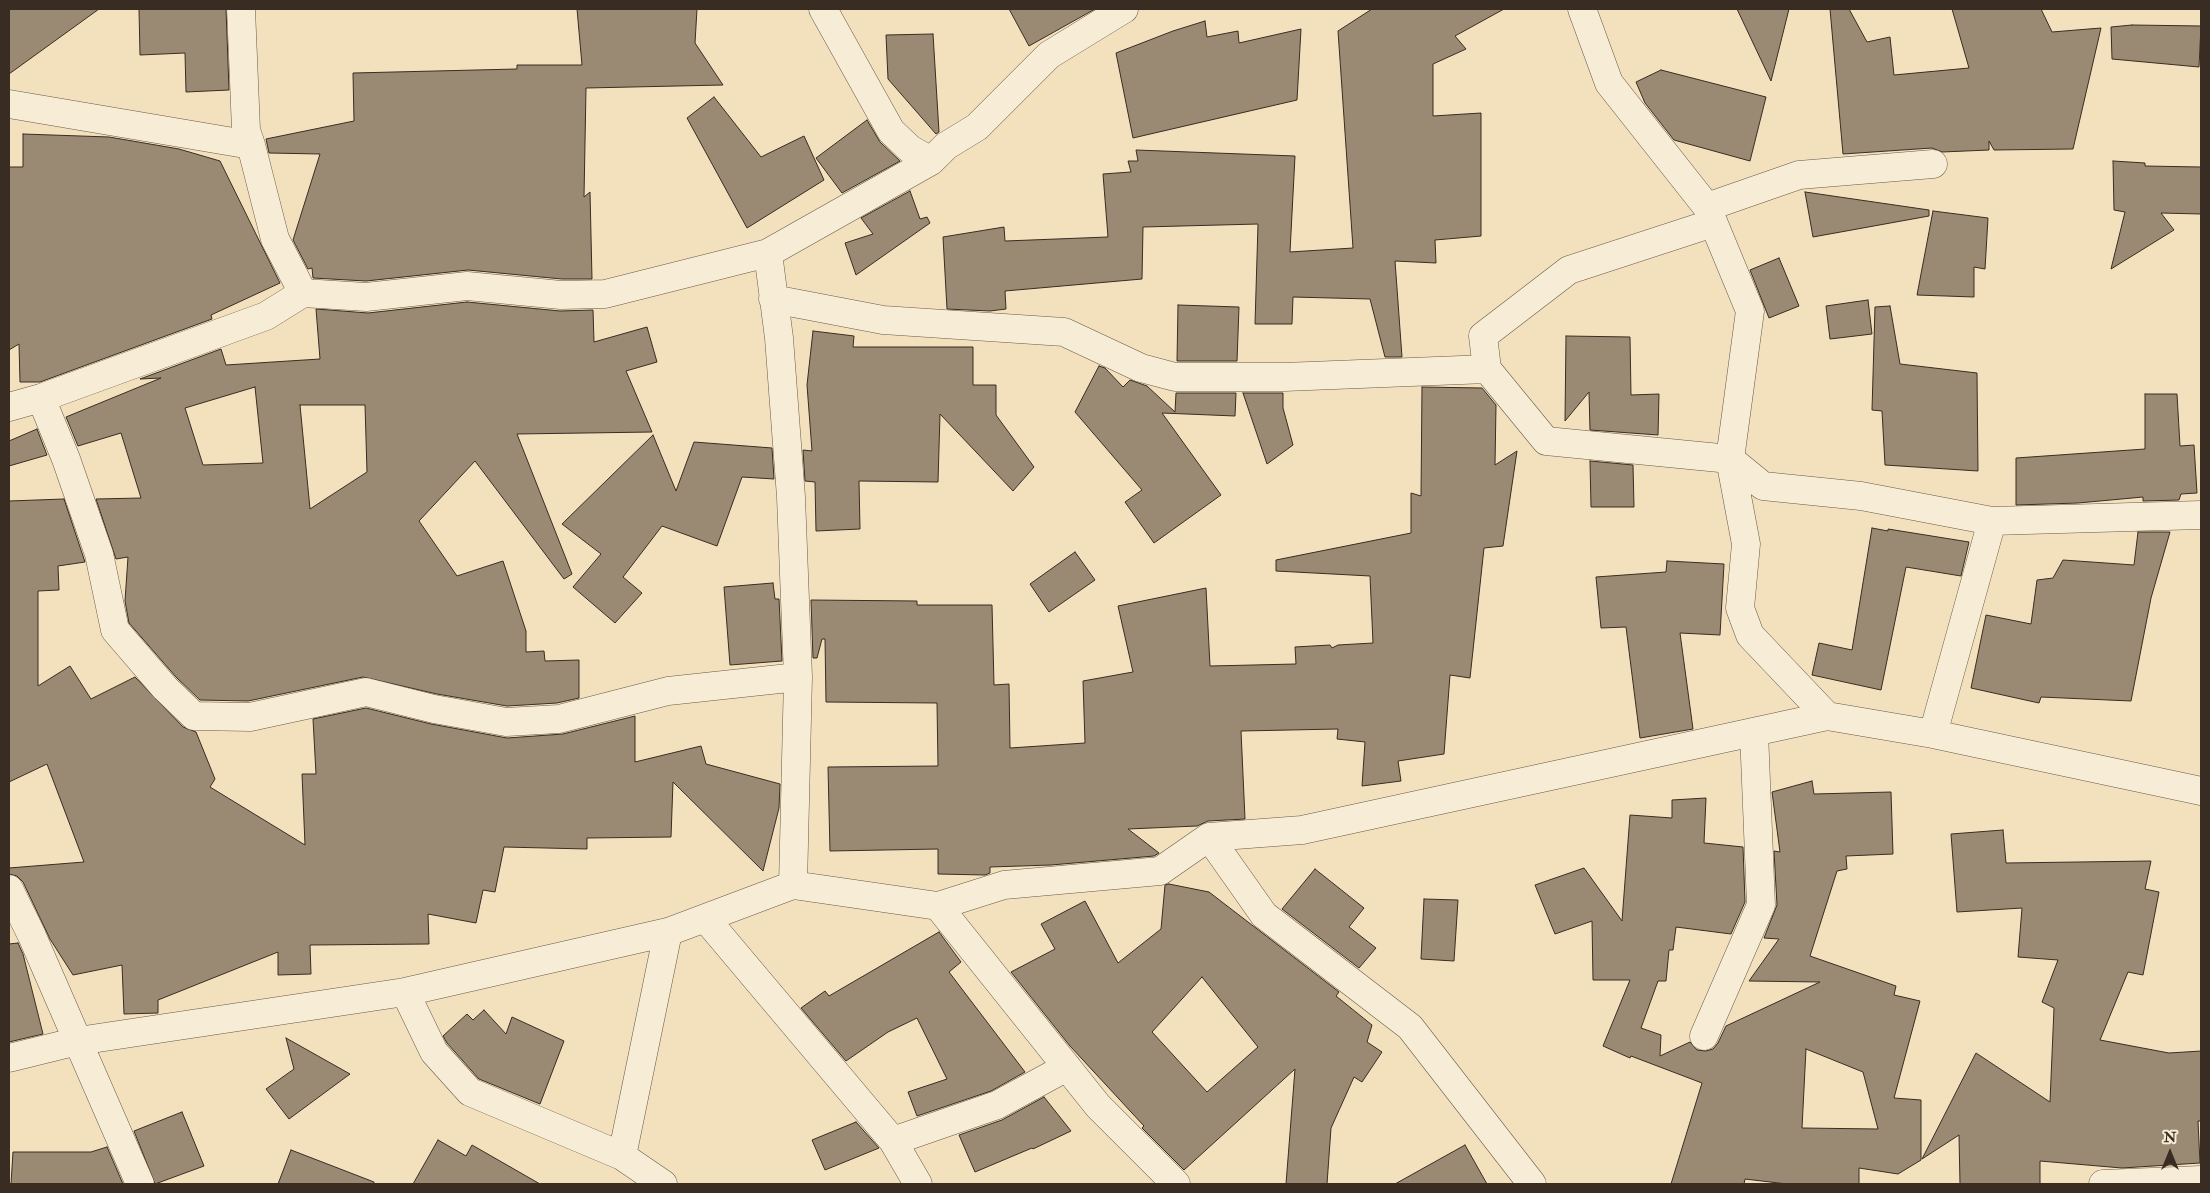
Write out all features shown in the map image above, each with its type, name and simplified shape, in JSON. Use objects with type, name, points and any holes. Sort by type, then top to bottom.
[{"type":"street","points":[[242,9],[246,130],[252,145],[275,239],[303,293]]},
{"type":"street","points":[[823,9],[891,131],[910,148],[931,161]]},
{"type":"street","points":[[9,407],[41,398],[266,316],[303,293],[366,297],[467,286],[561,295],[605,294],[768,253],[931,161],[946,146],[977,128],[1049,55],[1124,9]]},
{"type":"street","points":[[1582,9],[1608,83],[1710,215],[1750,311],[1730,459],[1746,544],[1740,608],[1750,635],[1827,716]]},
{"type":"street","points":[[9,104],[252,145]]},
{"type":"street","points":[[1933,164],[1799,175],[1710,215],[1569,270],[1483,336],[1487,370],[1546,441],[1730,459],[1763,486],[1861,496],[1992,521],[2201,515]]},
{"type":"street","points":[[768,253],[779,338],[791,496],[798,677],[793,886]]},
{"type":"street","points":[[773,299],[882,320],[1064,332],[1141,368],[1175,377],[1284,377],[1487,370]]},
{"type":"street","points":[[41,398],[66,459],[99,554],[115,630],[165,688],[194,716],[250,717],[366,692],[434,709],[506,722],[550,719],[668,691],[798,677]]},
{"type":"street","points":[[1933,734],[1992,521]]},
{"type":"street","points":[[9,1058],[78,1041],[405,992],[668,932],[793,886],[938,906],[1004,885],[1160,871],[1209,837],[1302,830],[1827,716],[1933,734],[2201,791]]},
{"type":"street","points":[[1704,1036],[1761,905],[1754,732]]},
{"type":"street","points":[[1209,837],[1264,916],[1410,1027],[1532,1184]]},
{"type":"street","points":[[9,889],[32,936],[140,1184]]},
{"type":"street","points":[[938,906],[1098,1106],[1176,1184]]},
{"type":"street","points":[[706,919],[893,1141],[918,1184]]},
{"type":"street","points":[[622,1156],[668,932]]},
{"type":"street","points":[[405,992],[434,1052],[470,1092],[622,1156],[663,1184]]},
{"type":"street","points":[[893,1141],[997,1104],[1067,1067]]},
{"type":"street","points":[[2103,1184],[2201,1180]]},
{"type":"building","points":[[9,9],[99,9],[9,74]]},
{"type":"building","points":[[139,9],[226,9],[229,90],[186,92],[185,53],[140,55]]},
{"type":"building","points":[[577,9],[697,9],[695,43],[723,85],[586,88],[584,197],[590,192],[592,279],[562,279],[468,270],[366,281],[313,278],[312,268],[308,269],[293,240],[320,154],[269,153],[266,139],[354,121],[353,73],[517,69],[517,65],[582,65]]},
{"type":"building","points":[[1009,9],[1095,9],[1029,46]]},
{"type":"building","points":[[1372,9],[1504,9],[1455,36],[1466,49],[1433,64],[1433,116],[1481,113],[1481,236],[1435,240],[1436,263],[1395,261],[1402,357],[1385,357],[1370,299],[1293,297],[1292,324],[1255,324],[1258,224],[1143,227],[1142,279],[1005,291],[1006,309],[990,311],[947,309],[943,237],[1004,227],[1005,241],[1108,237],[1103,174],[1131,172],[1128,161],[1138,161],[1136,150],[1295,156],[1290,252],[1353,248],[1338,31]]},
{"type":"building","points":[[1737,9],[1789,9],[1771,81]]},
{"type":"building","points":[[1830,9],[1849,9],[1867,42],[1890,37],[1894,75],[1969,68],[1952,9],[2041,9],[2052,32],[2101,28],[2073,149],[1994,150],[1989,141],[1989,150],[1942,152],[1932,148],[1843,154]]},
{"type":"building","points":[[1205,21],[1207,37],[1238,31],[1239,43],[1301,29],[1297,100],[1133,138],[1116,53]]},
{"type":"building","points":[[2132,25],[2201,26],[2199,67],[2112,59],[2111,27]]},
{"type":"building","points":[[933,34],[939,132],[936,134],[888,79],[886,35]]},
{"type":"building","points":[[1661,70],[1766,97],[1750,161],[1674,140],[1645,103],[1636,82]]},
{"type":"building","points":[[714,97],[761,157],[804,136],[824,180],[747,228],[687,118]]},
{"type":"building","points":[[867,120],[880,142],[900,161],[842,193],[816,158]]},
{"type":"building","points":[[23,134],[109,137],[179,149],[220,161],[280,283],[211,315],[212,319],[40,382],[20,382],[19,344],[9,350],[9,167],[23,167]]},
{"type":"building","points":[[2113,161],[2145,163],[2145,166],[2201,167],[2201,214],[2161,213],[2174,230],[2111,269],[2125,212],[2114,210]]},
{"type":"building","points":[[910,191],[920,219],[927,217],[930,223],[856,275],[845,243],[873,234],[861,218]]},
{"type":"building","points":[[1805,192],[1929,210],[1929,216],[1813,237]]},
{"type":"building","points":[[1933,211],[1988,218],[1985,269],[1974,267],[1974,297],[1917,295]]},
{"type":"building","points":[[1779,258],[1799,306],[1769,318],[1750,270]]},
{"type":"building","points":[[1868,300],[1872,334],[1830,339],[1826,306]]},
{"type":"building","points":[[467,302],[560,311],[593,310],[594,342],[647,327],[657,362],[626,371],[652,432],[517,434],[572,574],[564,579],[475,461],[419,521],[457,576],[503,561],[526,631],[526,652],[544,651],[545,661],[579,660],[579,698],[557,703],[507,706],[437,694],[363,677],[248,701],[200,700],[176,677],[129,623],[125,601],[128,557],[116,559],[96,499],[141,498],[121,433],[78,446],[66,417],[161,378],[140,379],[221,349],[226,365],[320,359],[316,309],[368,313]],"holes":[[[255,387],[263,463],[203,465],[185,408]],[[300,405],[365,405],[367,472],[310,509]]]},
{"type":"building","points":[[1178,305],[1239,307],[1237,361],[1177,361]]},
{"type":"building","points":[[1890,306],[1900,364],[1977,373],[1978,471],[1885,465],[1882,411],[1872,410],[1875,307]]},
{"type":"building","points":[[813,331],[854,336],[853,347],[973,347],[973,385],[996,385],[996,415],[1034,467],[1013,491],[940,414],[938,482],[859,481],[860,529],[816,531],[815,482],[805,481],[803,450],[812,451],[807,385]]},
{"type":"building","points":[[1566,336],[1630,337],[1631,395],[1659,394],[1658,435],[1590,430],[1589,392],[1565,421]]},
{"type":"building","points":[[1099,366],[1105,368],[1123,387],[1130,380],[1147,386],[1175,412],[1176,393],[1236,393],[1235,416],[1162,413],[1221,495],[1154,543],[1125,502],[1142,490],[1075,412]]},
{"type":"building","points":[[1422,387],[1482,388],[1496,405],[1495,465],[1517,451],[1503,546],[1484,548],[1470,678],[1450,675],[1444,754],[1398,761],[1401,781],[1362,786],[1365,742],[1337,739],[1338,729],[1241,731],[1245,819],[1208,821],[1197,826],[1128,829],[1159,853],[1154,856],[1051,865],[990,867],[990,873],[985,875],[938,874],[938,849],[830,851],[828,767],[938,766],[937,703],[826,702],[825,639],[822,639],[817,658],[813,658],[811,600],[917,601],[917,605],[992,605],[994,685],[1009,684],[1010,748],[1085,743],[1083,681],[1133,672],[1118,606],[1206,588],[1210,666],[1296,664],[1295,647],[1330,645],[1332,648],[1338,645],[1373,643],[1370,576],[1276,571],[1276,560],[1411,533],[1411,493],[1421,496]]},
{"type":"building","points":[[1243,393],[1283,393],[1283,408],[1293,445],[1267,464]]},
{"type":"building","points":[[2145,394],[2177,394],[2180,446],[2194,445],[2197,493],[2181,494],[2179,500],[2143,501],[2143,497],[2078,503],[2016,505],[2016,458],[2145,449]]},
{"type":"building","points":[[37,429],[47,455],[9,466],[9,441]]},
{"type":"building","points":[[653,435],[676,491],[694,442],[772,448],[774,479],[742,477],[717,546],[662,526],[623,577],[642,593],[615,623],[573,587],[601,554],[562,524]]},
{"type":"building","points":[[1590,461],[1633,465],[1634,507],[1591,507]]},
{"type":"building","points":[[64,499],[85,562],[58,566],[59,590],[38,591],[38,686],[70,666],[91,699],[135,677],[183,727],[196,732],[215,779],[210,787],[305,845],[302,774],[316,774],[313,719],[366,708],[431,724],[507,738],[563,734],[635,716],[635,762],[701,746],[706,764],[780,784],[779,808],[763,871],[673,782],[671,837],[587,838],[587,849],[504,847],[495,892],[483,890],[476,923],[428,914],[429,944],[310,945],[311,974],[278,975],[278,952],[158,1000],[158,1013],[124,1014],[122,965],[73,975],[50,939],[23,882],[17,876],[9,874],[9,868],[84,862],[47,764],[9,782],[9,501]]},
{"type":"building","points":[[1872,528],[1969,542],[1961,576],[1906,567],[1881,690],[1812,675],[1819,643],[1852,650]]},
{"type":"building","points":[[2138,532],[2170,532],[2151,598],[2131,701],[2041,697],[2039,703],[1971,688],[1986,615],[2031,624],[2037,580],[2053,578],[2063,560],[2134,565]]},
{"type":"building","points":[[1075,552],[1095,580],[1049,612],[1030,584]]},
{"type":"building","points":[[1667,561],[1724,564],[1720,635],[1680,633],[1693,729],[1640,738],[1626,627],[1601,628],[1596,577],[1666,572]]},
{"type":"building","points":[[773,583],[775,599],[779,599],[782,661],[730,665],[724,587]]},
{"type":"building","points":[[1812,781],[1814,794],[1891,792],[1893,854],[1846,856],[1847,869],[1837,871],[1810,956],[1896,986],[1894,995],[1920,1001],[1894,1098],[1921,1100],[1921,1160],[1898,1174],[1859,1168],[1859,1184],[1787,1184],[1745,1179],[1744,1184],[1671,1184],[1702,1083],[1631,1056],[1630,1058],[1603,1046],[1630,980],[1593,980],[1592,921],[1555,934],[1535,885],[1584,868],[1622,921],[1630,815],[1672,818],[1672,800],[1706,798],[1704,843],[1743,847],[1745,902],[1731,934],[1676,927],[1673,950],[1669,950],[1666,981],[1658,981],[1641,1028],[1661,1035],[1660,1056],[1690,1042],[1697,1050],[1706,1051],[1713,1049],[1726,1026],[1820,982],[1749,981],[1779,939],[1764,938],[1777,905],[1774,851],[1780,852],[1772,792]],"holes":[[[1806,1049],[1863,1072],[1878,1129],[1802,1128]]]},
{"type":"building","points":[[2003,830],[2006,863],[2151,861],[2145,889],[2159,892],[2143,975],[2128,972],[2100,1040],[2169,1053],[2201,1051],[2201,1121],[2198,1121],[2200,1163],[2122,1168],[2040,1161],[2040,1184],[1960,1184],[1959,1135],[1922,1159],[1976,1053],[2050,1102],[2054,1008],[2042,1002],[2058,960],[2018,957],[2022,908],[1957,912],[1951,834]]},
{"type":"building","points":[[1315,869],[1364,908],[1349,927],[1376,948],[1359,968],[1282,909]]},
{"type":"building","points":[[1169,884],[1209,892],[1339,992],[1336,996],[1372,1025],[1367,1042],[1382,1052],[1362,1082],[1354,1077],[1331,1128],[1327,1184],[1286,1184],[1295,1069],[1184,1170],[1142,1128],[1144,1126],[1070,1046],[1011,972],[1055,949],[1041,924],[1085,901],[1118,963],[1161,929],[1165,885]],"holes":[[[1202,977],[1258,1047],[1207,1092],[1152,1032]]]},
{"type":"building","points":[[1424,899],[1458,900],[1454,961],[1421,959]]},
{"type":"building","points":[[939,932],[961,962],[949,972],[1025,1072],[991,1091],[917,1116],[908,1092],[947,1079],[917,1018],[888,1032],[846,1061],[801,1008],[825,991],[829,996]]},
{"type":"building","points":[[18,943],[23,954],[43,1034],[9,1042],[9,944]]},
{"type":"building","points":[[484,1010],[506,1034],[512,1017],[564,1041],[540,1104],[479,1079],[447,1043],[443,1036],[467,1014],[473,1020]]},
{"type":"building","points":[[286,1038],[350,1074],[289,1119],[266,1089],[294,1069]]},
{"type":"building","points":[[1044,1097],[1071,1131],[1033,1149],[975,1172],[959,1135],[1002,1120]]},
{"type":"building","points":[[182,1112],[204,1166],[155,1184],[134,1131]]},
{"type":"building","points":[[856,1122],[879,1148],[825,1170],[812,1140]]},
{"type":"building","points":[[438,1140],[466,1156],[472,1145],[540,1184],[413,1184]]},
{"type":"building","points":[[1465,1145],[1487,1184],[1395,1184]]},
{"type":"building","points":[[107,1147],[123,1184],[11,1184],[13,1152],[91,1152]]},
{"type":"building","points":[[291,1150],[374,1182],[374,1184],[278,1184]]}]
